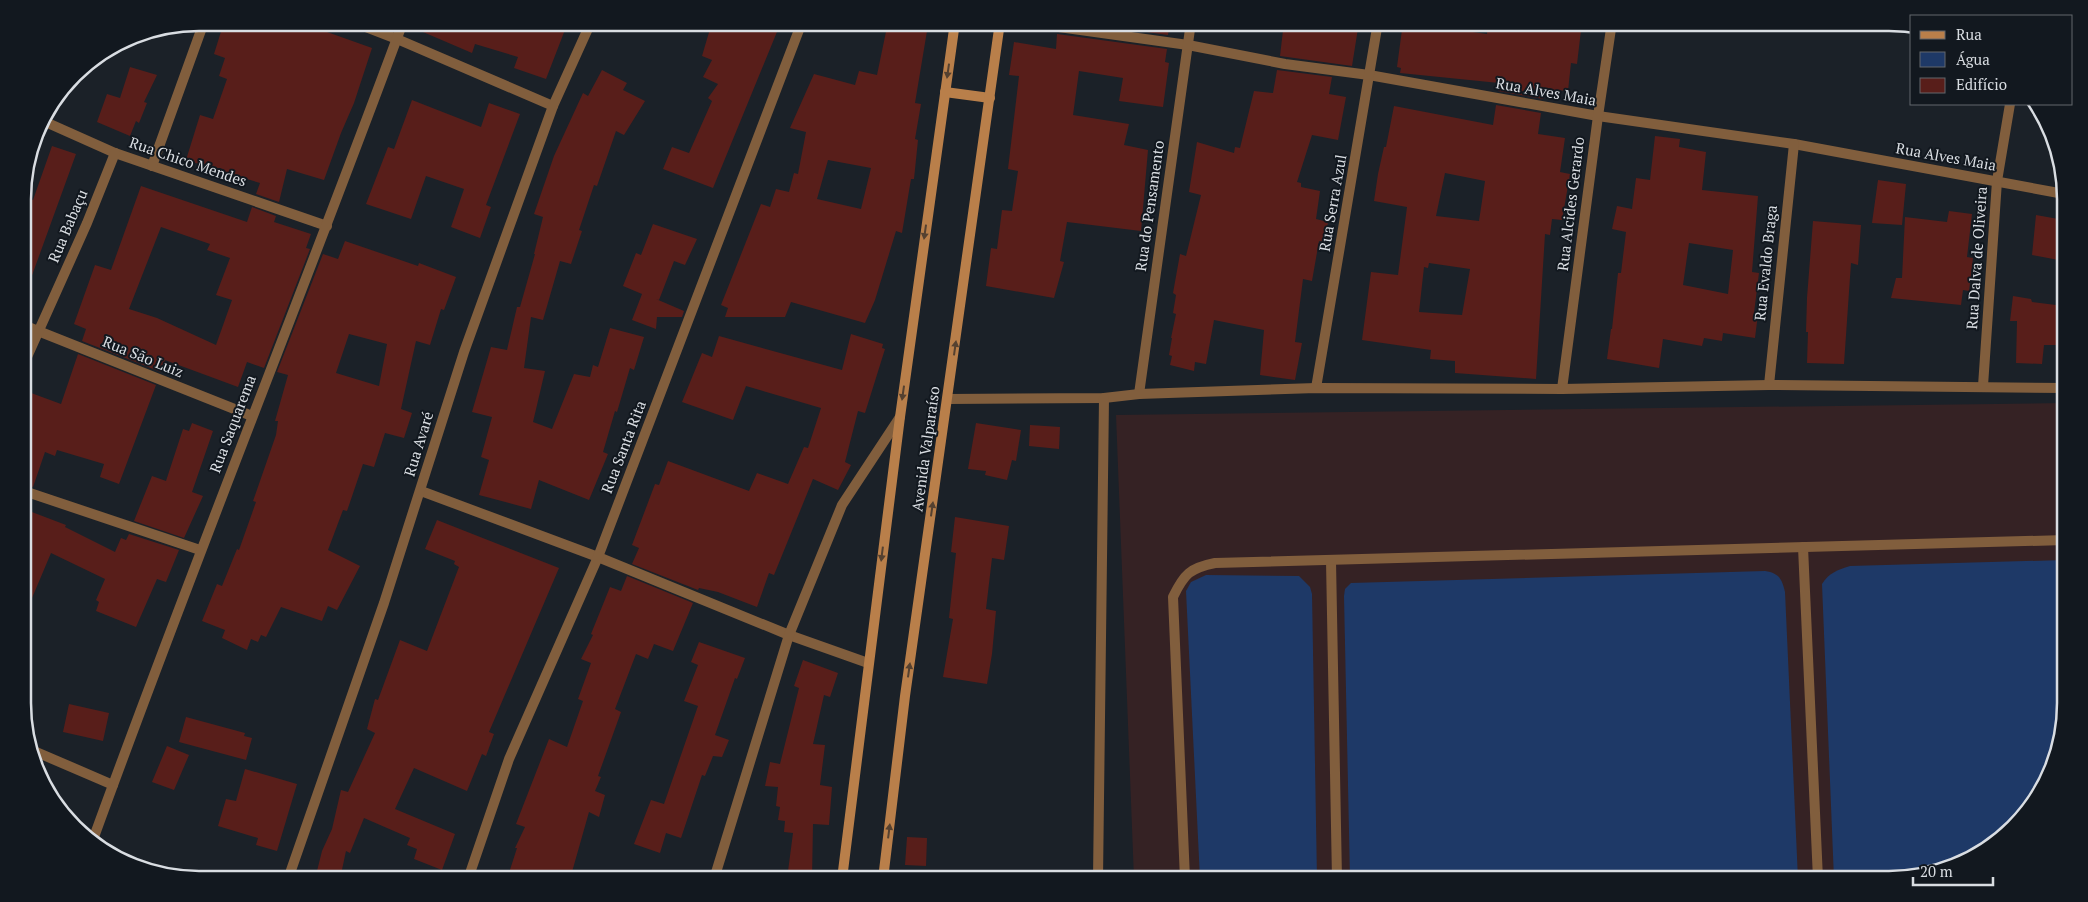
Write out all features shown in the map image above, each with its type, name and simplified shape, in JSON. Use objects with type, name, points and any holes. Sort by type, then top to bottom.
[{"type":"main road","name":"Avenida Valparaíso","points":[[843,871],[900,417],[954,31]]},
{"type":"main road","name":"Avenida Valparaíso","points":[[884,871],[905,696],[999,31]]},
{"type":"main road","points":[[945,92],[990,98]]},
{"type":"street","points":[[152,166],[201,31]]},
{"type":"street","points":[[376,31],[553,106]]},
{"type":"street","name":"Rua Saquarema","points":[[95,834],[200,550],[327,226],[400,31]]},
{"type":"street","name":"Rua Avaré","points":[[291,871],[384,603],[464,352],[553,106],[587,31]]},
{"type":"street","name":"Rua Santa Rita","points":[[471,871],[509,758],[598,557],[799,31]]},
{"type":"street","name":"Rua Alves Maia","points":[[1088,31],[1188,45],[1285,64],[1369,75],[1598,116],[1794,144],[2056,193]]},
{"type":"street","name":"Rua do Pensamento","points":[[1139,394],[1190,31]]},
{"type":"street","name":"Rua Serra Azul","points":[[1316,388],[1376,31]]},
{"type":"street","name":"Rua Alcides Gerardo","points":[[1562,389],[1611,31]]},
{"type":"street","name":"Rua Dalva de Oliveira","points":[[1983,386],[1997,182],[2010,105]]},
{"type":"street","name":"Rua Chico Mendes","points":[[50,124],[115,153],[327,226]]},
{"type":"street","name":"Rua Evaldo Braga","points":[[1769,385],[1794,144]]},
{"type":"street","name":"Rua Babaçu","points":[[32,346],[87,223],[115,153]]},
{"type":"street","name":"Rua São Luiz","points":[[32,328],[252,416]]},
{"type":"street","points":[[948,399],[1104,398],[1139,394],[1316,388],[1562,389],[1769,385],[2057,388]]},
{"type":"street","points":[[1098,870],[1104,398]]},
{"type":"street","points":[[717,871],[789,635],[842,505],[900,417]]},
{"type":"street","points":[[420,491],[598,557],[789,635],[868,663]]},
{"type":"street","points":[[31,493],[200,550]]},
{"type":"street","points":[[1185,870],[1172,597],[1181,579],[1198,567],[1215,563],[2057,540]]},
{"type":"street","points":[[1802,547],[1818,870]]},
{"type":"street","points":[[1331,561],[1337,870]]},
{"type":"street","points":[[39,753],[113,785]]},
{"type":"shaded area","points":[[2057,403],[2057,703],[2054,736],[2048,757],[2034,787],[2008,822],[1991,836],[1963,853],[1943,862],[1922,868],[1900,870],[1134,870],[1116,415]]},
{"type":"water","points":[[2057,560],[2057,703],[2054,736],[2044,767],[2034,787],[2008,822],[1991,836],[1963,853],[1943,862],[1922,868],[1834,870],[1822,584],[1834,572],[1850,566]]},
{"type":"water","points":[[1765,571],[1774,573],[1779,577],[1785,592],[1798,870],[1350,870],[1344,596],[1345,589],[1351,583]]},
{"type":"water","points":[[1206,575],[1299,576],[1310,587],[1312,594],[1317,870],[1200,870],[1186,591],[1191,582]]},
{"type":"building","points":[[221,31],[324,31],[372,48],[354,103],[324,180],[287,169],[279,202],[256,194],[260,183],[186,160],[200,115],[213,119],[227,79],[219,76],[225,58],[214,54]]},
{"type":"building","points":[[421,31],[565,31],[546,79],[514,68],[518,57],[475,44],[472,53]]},
{"type":"building","points":[[709,31],[777,31],[713,188],[663,169],[672,147],[689,153],[712,101],[708,98],[718,84],[703,77],[712,60],[702,56]]},
{"type":"building","points":[[886,31],[927,31],[915,103],[921,104],[915,139],[918,140],[914,179],[911,179],[902,233],[896,231],[875,300],[865,323],[791,302],[785,317],[725,317],[728,308],[721,305],[761,204],[770,207],[776,189],[789,192],[794,173],[798,174],[806,132],[790,128],[814,74],[855,85],[859,71],[877,75]],"holes":[[[828,160],[871,168],[861,209],[817,199]]]},
{"type":"building","points":[[1140,31],[1169,31],[1168,35]]},
{"type":"building","points":[[1283,31],[1358,31],[1352,66],[1280,56]]},
{"type":"building","points":[[1402,31],[1466,31],[1487,34],[1487,31],[1581,31],[1577,64],[1571,63],[1568,91],[1545,89],[1543,99],[1498,91],[1499,83],[1400,73],[1401,68],[1397,67]]},
{"type":"building","points":[[1057,34],[1167,49],[1165,62],[1169,63],[1163,107],[1119,101],[1123,78],[1079,71],[1073,115],[1129,124],[1124,145],[1148,150],[1141,231],[1067,222],[1060,261],[1064,262],[1054,298],[986,286],[991,248],[997,249],[1002,210],[1012,211],[1018,171],[1008,169],[1019,76],[1009,75],[1014,42],[1056,49]]},
{"type":"building","points":[[130,67],[157,75],[144,102],[147,103],[139,123],[136,121],[130,136],[97,122],[107,94],[120,98]]},
{"type":"building","points":[[602,70],[627,83],[623,90],[645,101],[624,135],[616,131],[597,186],[594,185],[579,230],[582,231],[571,264],[560,261],[543,320],[531,317],[524,368],[545,371],[533,422],[552,429],[574,374],[590,377],[593,365],[598,367],[610,328],[644,337],[634,370],[630,368],[617,412],[615,411],[603,452],[608,454],[589,500],[539,480],[531,509],[479,495],[489,460],[481,457],[492,417],[472,412],[491,347],[507,350],[517,307],[520,307],[535,254],[543,217],[534,214],[554,156],[583,93],[588,96]]},
{"type":"building","points":[[1277,70],[1332,77],[1329,94],[1346,97],[1338,140],[1312,135],[1297,182],[1301,183],[1301,187],[1320,191],[1316,219],[1328,222],[1325,242],[1319,241],[1312,281],[1303,279],[1295,342],[1302,343],[1295,380],[1260,375],[1264,330],[1214,320],[1206,364],[1195,362],[1194,371],[1170,365],[1172,356],[1169,355],[1171,338],[1176,314],[1173,313],[1176,295],[1173,293],[1180,254],[1186,256],[1201,195],[1189,192],[1197,142],[1234,153],[1235,147],[1240,148],[1254,91],[1273,93]]},
{"type":"building","points":[[412,100],[481,127],[489,103],[520,114],[486,205],[491,207],[480,238],[451,227],[464,189],[426,176],[411,219],[366,204],[388,147],[394,149]]},
{"type":"building","points":[[1496,105],[1541,113],[1538,134],[1565,138],[1560,172],[1570,174],[1562,220],[1552,219],[1550,235],[1545,234],[1536,379],[1455,373],[1455,361],[1430,359],[1431,350],[1362,340],[1371,272],[1398,275],[1407,207],[1374,201],[1378,174],[1384,147],[1386,147],[1394,106],[1493,125]],"holes":[[[1445,173],[1485,181],[1479,221],[1436,216]],[[1429,263],[1470,269],[1462,315],[1419,312],[1424,267],[1428,268]]]},
{"type":"building","points":[[1655,136],[1680,139],[1679,147],[1706,152],[1702,190],[1758,196],[1752,272],[1759,273],[1754,313],[1758,314],[1755,338],[1723,333],[1722,341],[1704,338],[1702,346],[1663,339],[1659,368],[1607,359],[1618,273],[1621,273],[1626,232],[1612,229],[1617,206],[1632,209],[1636,178],[1650,180]],"holes":[[[1689,243],[1733,250],[1728,294],[1683,285]]]},
{"type":"building","points":[[52,146],[76,154],[32,276],[32,200]]},
{"type":"building","points":[[1878,180],[1906,184],[1902,225],[1872,223]]},
{"type":"building","points":[[141,186],[247,222],[252,207],[276,216],[274,222],[311,234],[306,248],[310,249],[264,368],[247,362],[238,387],[165,360],[161,372],[82,341],[86,329],[74,324],[95,265],[111,270]],"holes":[[[161,227],[210,244],[207,250],[230,258],[216,295],[232,300],[216,345],[157,318],[129,309]]]},
{"type":"building","points":[[1949,211],[1972,214],[1967,257],[1973,258],[1969,291],[1963,290],[1961,305],[1891,298],[1896,278],[1902,278],[1905,217],[1947,222]]},
{"type":"building","points":[[2036,215],[2057,219],[2057,260],[2032,255]]},
{"type":"building","points":[[1813,221],[1861,225],[1858,265],[1851,263],[1844,364],[1807,363],[1807,298]]},
{"type":"building","points":[[653,224],[697,239],[685,265],[674,261],[659,300],[656,299],[684,311],[682,317],[657,317],[656,329],[632,320],[642,294],[623,286],[636,253],[641,255]]},
{"type":"building","points":[[345,241],[418,266],[419,263],[456,277],[444,310],[441,309],[430,345],[416,341],[401,409],[412,413],[404,438],[385,433],[374,467],[363,464],[347,511],[343,510],[328,550],[360,566],[337,610],[328,606],[322,621],[281,607],[266,637],[261,635],[258,642],[251,639],[247,650],[222,638],[225,630],[202,621],[217,584],[222,586],[237,549],[239,550],[256,502],[253,501],[276,435],[278,421],[275,421],[288,375],[277,372],[323,254],[338,259]],"holes":[[[349,334],[387,344],[379,386],[336,373]]]},
{"type":"building","points":[[2013,296],[2031,299],[2032,302],[2057,305],[2057,345],[2044,345],[2042,364],[2016,363],[2017,321],[2010,321]]},
{"type":"building","points":[[851,334],[883,344],[882,348],[885,349],[865,413],[858,411],[845,462],[851,465],[838,490],[813,479],[774,575],[769,573],[757,607],[718,592],[699,588],[698,590],[632,564],[639,548],[632,545],[655,484],[659,485],[668,461],[749,491],[757,473],[788,484],[804,447],[808,448],[821,408],[746,386],[733,420],[682,402],[702,353],[712,357],[719,336],[842,370]]},
{"type":"building","points":[[78,354],[156,385],[119,484],[100,477],[104,464],[57,450],[55,456],[45,452],[33,487],[31,486],[32,393],[61,404]]},
{"type":"building","points":[[192,423],[213,431],[192,492],[203,496],[184,538],[134,521],[152,476],[166,481],[183,429],[189,431]]},
{"type":"building","points":[[976,423],[1021,430],[1016,461],[1012,460],[1007,480],[985,475],[986,471],[968,469]]},
{"type":"building","points":[[1030,425],[1060,427],[1059,449],[1029,446]]},
{"type":"building","points":[[31,512],[66,525],[65,527],[115,552],[121,538],[126,540],[129,534],[179,550],[166,582],[157,579],[136,627],[96,611],[99,602],[96,600],[105,579],[51,553],[31,600]]},
{"type":"building","points":[[955,517],[1009,526],[1004,560],[992,558],[986,609],[996,611],[987,684],[943,677],[953,619],[949,618],[956,553],[951,552]]},
{"type":"building","points":[[437,520],[559,568],[489,732],[494,734],[486,756],[482,754],[467,791],[414,768],[395,809],[455,834],[442,870],[414,859],[417,849],[407,845],[410,838],[364,818],[350,853],[346,851],[342,871],[317,871],[322,851],[332,829],[341,790],[348,792],[375,733],[367,729],[375,699],[378,700],[400,640],[427,651],[459,567],[454,564],[455,561],[425,549]]},
{"type":"building","points":[[627,576],[693,603],[673,651],[654,644],[648,659],[636,654],[615,709],[621,712],[598,776],[601,777],[595,791],[605,795],[599,817],[589,812],[572,871],[510,871],[517,848],[515,848],[525,827],[516,824],[549,739],[567,747],[583,701],[578,699],[591,663],[581,659],[593,635],[591,634],[610,587],[621,591]]},
{"type":"building","points":[[699,642],[745,658],[737,679],[735,678],[715,735],[729,740],[722,757],[713,756],[705,776],[702,775],[681,838],[666,833],[660,853],[634,844],[651,800],[664,804],[698,706],[684,701],[698,665],[691,662]]},
{"type":"building","points":[[803,660],[838,673],[830,697],[824,695],[813,744],[825,745],[820,785],[832,787],[829,825],[813,824],[812,871],[788,871],[793,833],[784,832],[785,821],[778,820],[780,807],[776,806],[778,787],[765,786],[770,762],[780,764],[799,688],[794,686]]},
{"type":"building","points":[[69,704],[109,713],[103,741],[63,732]]},
{"type":"building","points":[[186,717],[245,733],[244,736],[252,738],[246,760],[179,742]]},
{"type":"building","points":[[167,746],[189,755],[174,790],[152,782]]},
{"type":"building","points":[[245,769],[297,784],[277,851],[256,845],[258,838],[218,826],[226,799],[236,801]]},
{"type":"building","points":[[907,837],[927,838],[926,866],[905,865]]}]
